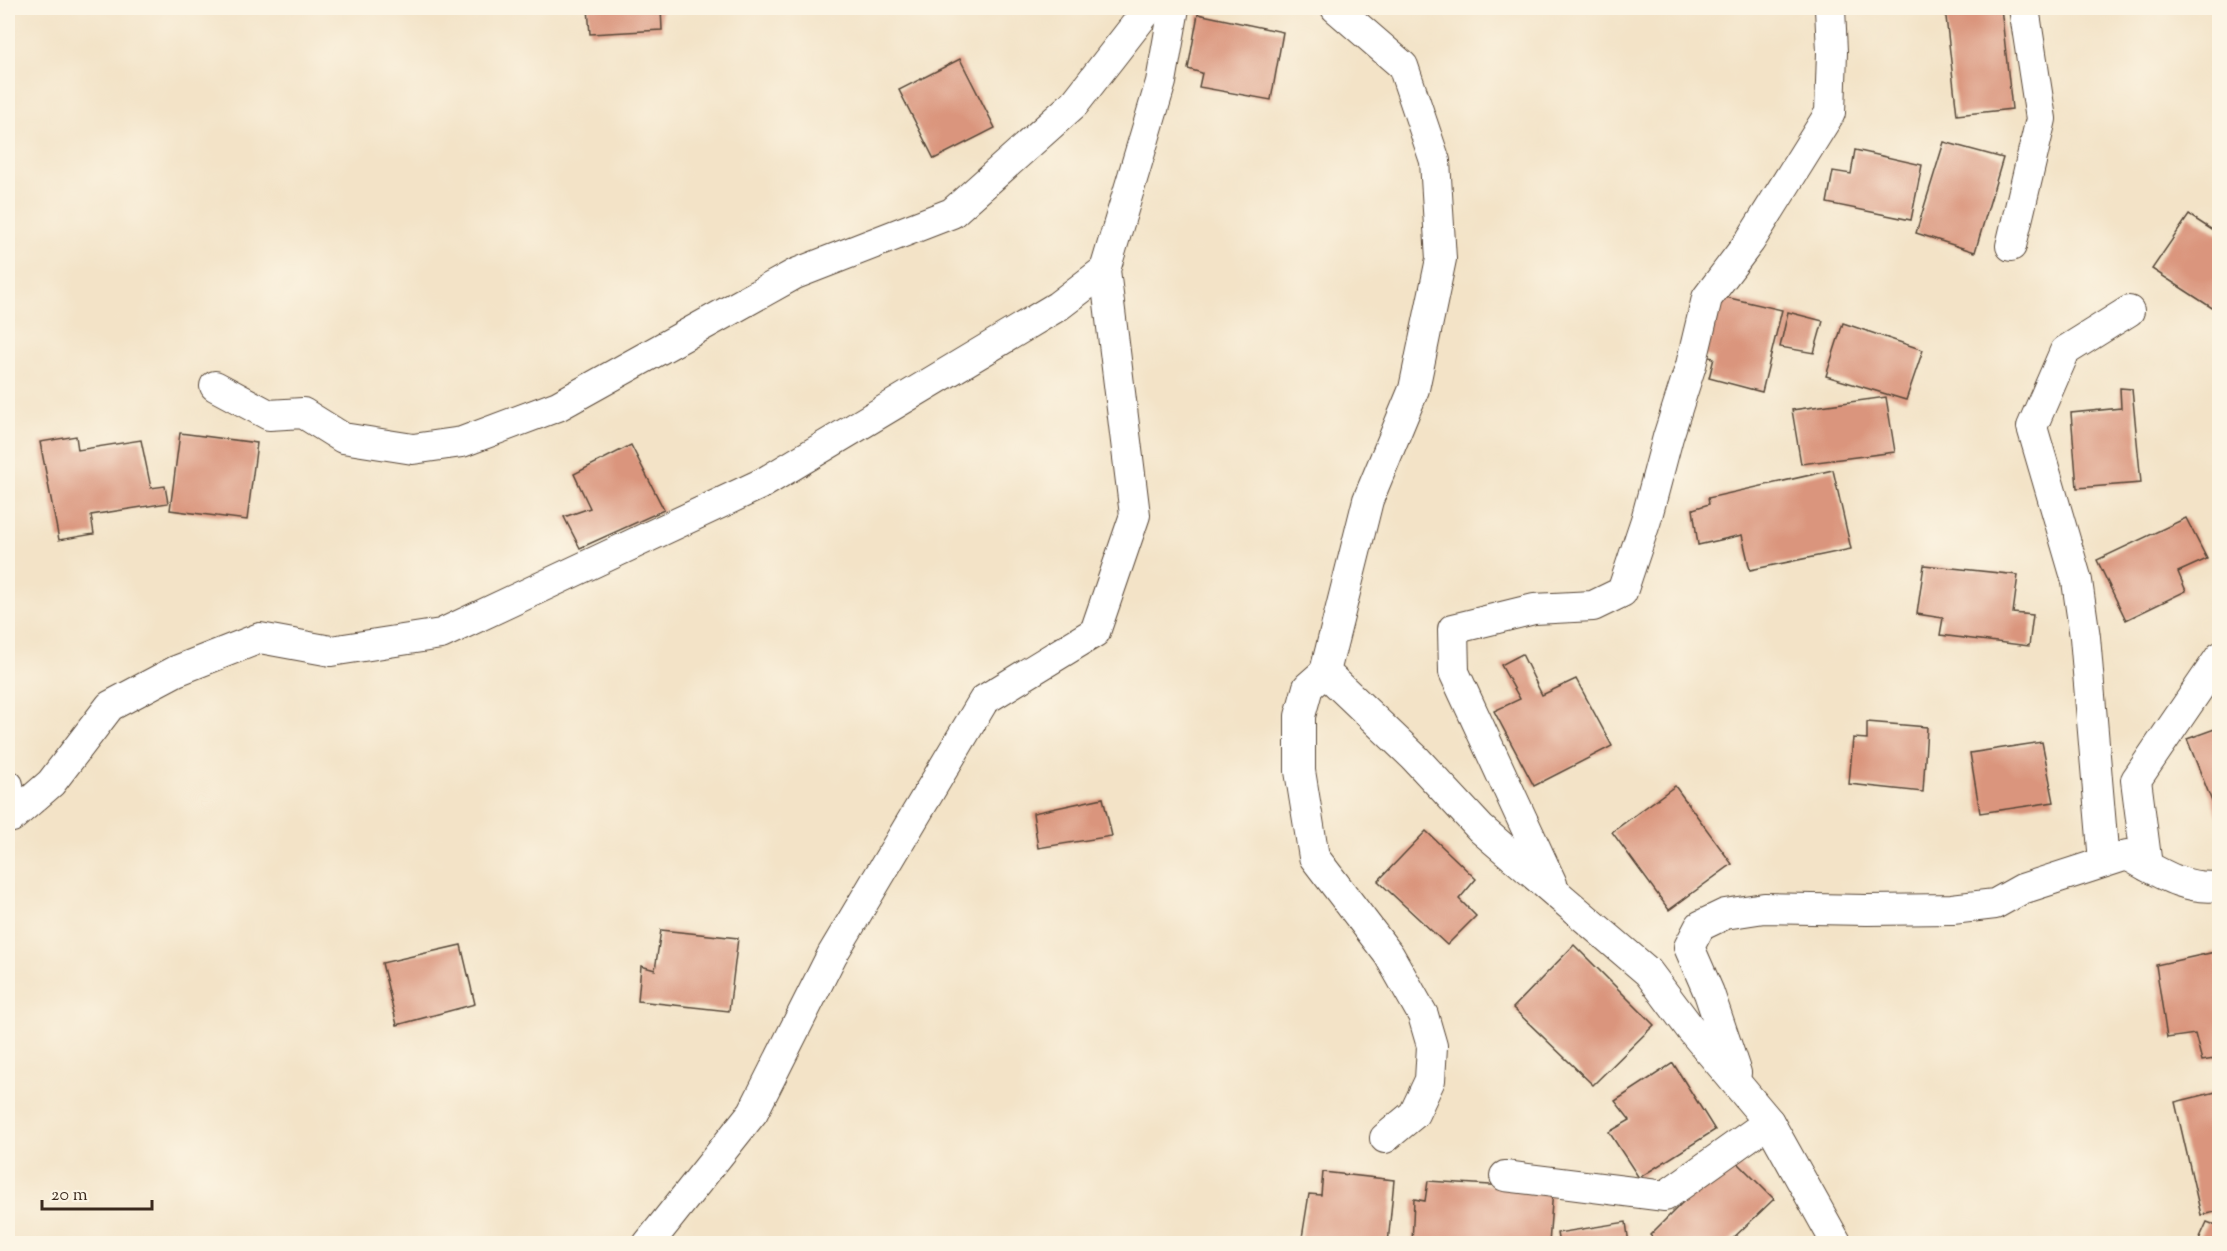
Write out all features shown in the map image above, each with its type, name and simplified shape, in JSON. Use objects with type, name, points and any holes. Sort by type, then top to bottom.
[{"type":"street","points":[[215,386],[269,415],[303,413],[343,438],[412,449],[462,442],[558,406],[795,274],[952,213],[1075,103],[1149,8]]},
{"type":"street","points":[[648,1244],[753,1112],[832,955],[984,700],[1095,632],[1135,514],[1105,270],[1161,82],[1174,8]]},
{"type":"street","points":[[1336,8],[1403,66],[1435,161],[1441,259],[1414,389],[1368,500],[1326,672],[1308,687],[1300,716],[1300,771],[1314,857],[1389,955],[1423,1015],[1432,1046],[1430,1080],[1414,1114],[1385,1138]]},
{"type":"street","points":[[1557,894],[1454,672],[1453,629],[1534,609],[1593,606],[1622,592],[1646,520],[1668,437],[1691,365],[1707,298],[1750,241],[1830,113],[1832,52],[1830,8]]},
{"type":"street","points":[[2011,246],[2042,118],[2024,8]]},
{"type":"street","points":[[8,785],[12,817],[51,783],[110,706],[176,671],[260,638],[331,651],[441,634],[752,488],[1058,306],[1105,270]]},
{"type":"street","points":[[2104,862],[2085,637],[2077,581],[2032,427],[2065,351],[2129,311]]},
{"type":"street","points":[[2147,866],[2136,780],[2220,657]]},
{"type":"street","points":[[1326,672],[1414,758],[1481,829],[1648,972],[1690,1028],[1769,1122],[1836,1244]]},
{"type":"street","points":[[1742,1090],[1709,993],[1689,947],[1700,926],[1725,914],[1764,908],[1952,909],[1995,904],[2022,889],[2127,855],[2184,884],[2220,886]]},
{"type":"street","points":[[1505,1176],[1665,1196],[1769,1122]]},
{"type":"building","points":[[588,8],[661,8],[662,30],[590,34]]},
{"type":"building","points":[[1945,8],[2001,8],[2012,109],[1957,115]]},
{"type":"building","points":[[1198,14],[1283,32],[1271,100],[1199,87],[1202,73],[1188,69]]},
{"type":"building","points":[[960,59],[995,128],[934,159],[899,90]]},
{"type":"building","points":[[1944,142],[2003,158],[1975,252],[1916,233]]},
{"type":"building","points":[[1855,150],[1922,165],[1911,220],[1827,203],[1833,171],[1851,174]]},
{"type":"building","points":[[2189,215],[2220,235],[2220,313],[2152,269]]},
{"type":"building","points":[[1712,294],[1782,310],[1762,392],[1709,378],[1714,358],[1699,355]]},
{"type":"building","points":[[1788,312],[1823,321],[1814,353],[1780,347]]},
{"type":"building","points":[[1843,323],[1923,350],[1906,400],[1826,376]]},
{"type":"building","points":[[2120,388],[2132,389],[2141,483],[2077,488],[2071,413],[2121,408]]},
{"type":"building","points":[[1886,397],[1895,452],[1801,464],[1792,410]]},
{"type":"building","points":[[180,433],[257,443],[247,520],[170,510]]},
{"type":"building","points":[[76,436],[78,450],[141,440],[151,488],[165,486],[168,503],[91,515],[94,534],[59,540],[40,442]]},
{"type":"building","points":[[631,445],[664,510],[580,548],[564,517],[590,508],[574,474]]},
{"type":"building","points":[[1833,470],[1851,549],[1750,570],[1742,535],[1698,545],[1693,509],[1709,504],[1708,498]]},
{"type":"building","points":[[2186,518],[2207,559],[2178,572],[2186,591],[2126,620],[2097,560]]},
{"type":"building","points":[[1924,565],[2018,575],[2013,613],[2033,615],[2029,646],[1940,635],[1943,618],[1917,614]]},
{"type":"building","points":[[1522,654],[1542,695],[1576,679],[1612,746],[1534,786],[1494,711],[1520,699],[1501,665]]},
{"type":"building","points":[[1867,722],[1927,727],[1923,792],[1849,784],[1853,738],[1867,739]]},
{"type":"building","points":[[2220,727],[2220,819],[2219,819],[2187,739]]},
{"type":"building","points":[[2042,742],[2054,802],[1980,813],[1970,753]]},
{"type":"building","points":[[1675,786],[1732,864],[1669,910],[1612,832]]},
{"type":"building","points":[[1103,798],[1112,836],[1038,848],[1033,813]]},
{"type":"building","points":[[1426,831],[1476,879],[1459,899],[1476,916],[1447,945],[1378,881]]},
{"type":"building","points":[[661,930],[738,938],[729,1011],[638,1001],[641,966],[655,970]]},
{"type":"building","points":[[461,945],[475,1004],[397,1025],[382,963]]},
{"type":"building","points":[[1574,945],[1654,1025],[1593,1085],[1513,1008]]},
{"type":"building","points":[[2215,952],[2220,974],[2220,1058],[2202,1061],[2195,1034],[2167,1038],[2156,965]]},
{"type":"building","points":[[1673,1063],[1715,1130],[1639,1178],[1609,1132],[1630,1120],[1615,1101]]},
{"type":"building","points":[[2220,1091],[2220,1211],[2201,1215],[2175,1102]]},
{"type":"building","points":[[1730,1155],[1774,1199],[1727,1244],[1659,1244],[1650,1235]]},
{"type":"building","points":[[1323,1172],[1394,1180],[1388,1244],[1301,1244],[1309,1194],[1321,1195]]},
{"type":"building","points":[[1428,1181],[1553,1189],[1549,1244],[1412,1244],[1414,1199],[1425,1201]]},
{"type":"building","points":[[1626,1222],[1629,1244],[1559,1244],[1557,1233]]},
{"type":"building","points":[[2207,1222],[2220,1227],[2220,1244],[2197,1244]]}]
